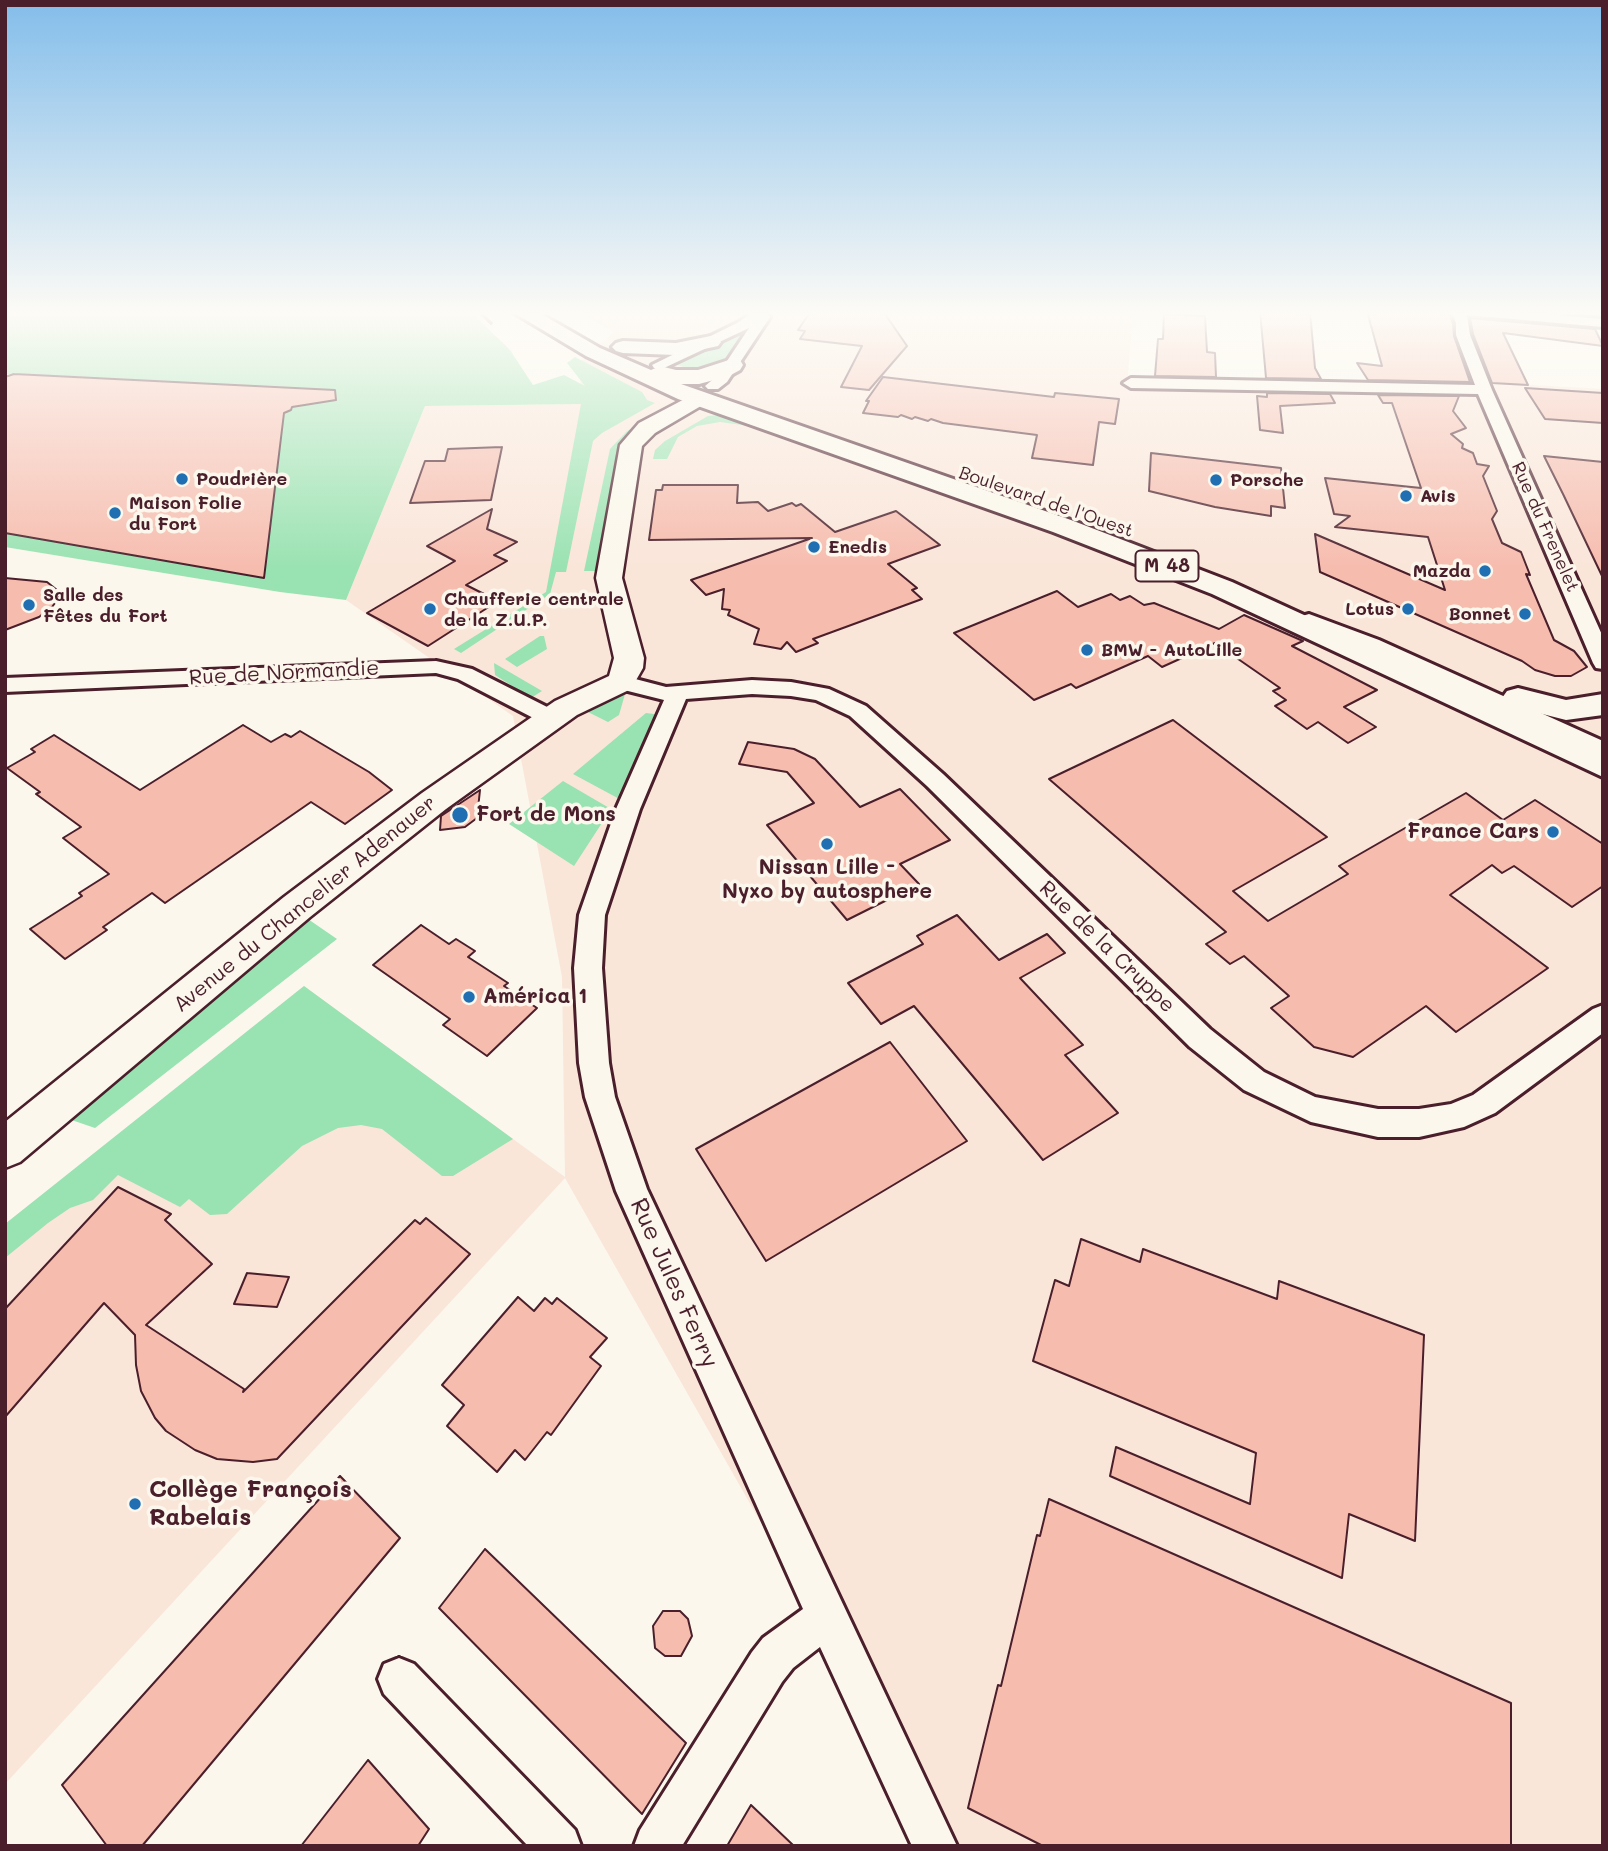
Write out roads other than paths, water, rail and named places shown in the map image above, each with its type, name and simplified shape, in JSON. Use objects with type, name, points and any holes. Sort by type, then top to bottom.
[{"type":"main road","points":[[621,682],[628,668],[629,658],[609,579],[631,444],[643,431],[690,397]]},
{"type":"main road","name":"Boulevard de l'Ouest","points":[[724,397],[1222,588],[1316,629],[1603,766]]},
{"type":"main road","name":"Boulevard de l'Ouest","points":[[726,397],[867,447],[990,482],[1121,527],[1233,570],[1361,625],[1603,738]]},
{"type":"main road","name":"Avenue du Chancelier Adenauer","points":[[5,1148],[297,907],[458,783],[581,699],[621,682]]},
{"type":"main road","points":[[1518,698],[1566,710],[1586,709],[1603,704]]},
{"type":"street","name":"Rue du Frenelet","points":[[1487,397],[1603,663]]},
{"type":"street","name":"Boulevard de l'Ouest","points":[[1222,588],[1372,644],[1603,750]]},
{"type":"street","name":"Rue du Frenelet","points":[[1589,626],[1603,648]]},
{"type":"street","name":"Rue de Normandie","points":[[5,685],[436,667],[466,674],[551,718]]},
{"type":"street","name":"Rue de la Cruppe","points":[[621,682],[647,691],[677,694],[776,687],[821,694],[859,711],[935,780],[1200,1038],[1254,1081],[1311,1109],[1378,1123],[1419,1123],[1453,1116],[1484,1104],[1603,1017]]},
{"type":"street","points":[[5,704],[32,684]]},
{"type":"street","name":"Rue Jules Ferry","points":[[677,694],[628,809],[592,915],[589,968],[597,1084],[632,1191],[935,1846]]},
{"type":"street","points":[[656,1846],[772,1660],[828,1616]]},
{"type":"street","points":[[399,1679],[559,1846]]},
{"type":"place","name":"Poudrière","points":[[182,479]]},
{"type":"place","name":"Porsche","points":[[1216,480]]},
{"type":"place","name":"Avis","points":[[1406,496]]},
{"type":"place","name":"Maison Folie du Fort","points":[[115,513]]},
{"type":"place","name":"Enedis","points":[[814,547]]},
{"type":"place","name":"Mazda","points":[[1485,571]]},
{"type":"place","name":"Salle des Fêtes du Fort","points":[[29,605]]},
{"type":"place","name":"Chaufferie centrale de la Z.U.P.","points":[[430,609]]},
{"type":"place","name":"Lotus","points":[[1408,609]]},
{"type":"place","name":"Bonnet","points":[[1525,614]]},
{"type":"place","name":"BMW - AutoLille","points":[[1087,650]]},
{"type":"place","name":"Fort de Mons","points":[[460,815]]},
{"type":"place","name":"France Cars","points":[[1553,832]]},
{"type":"place","name":"Nissan Lille - Nyxo by autosphere","points":[[827,844]]},
{"type":"place","name":"América 1","points":[[469,997]]},
{"type":"place","name":"Collège François Rabelais","points":[[135,1504]]}]
